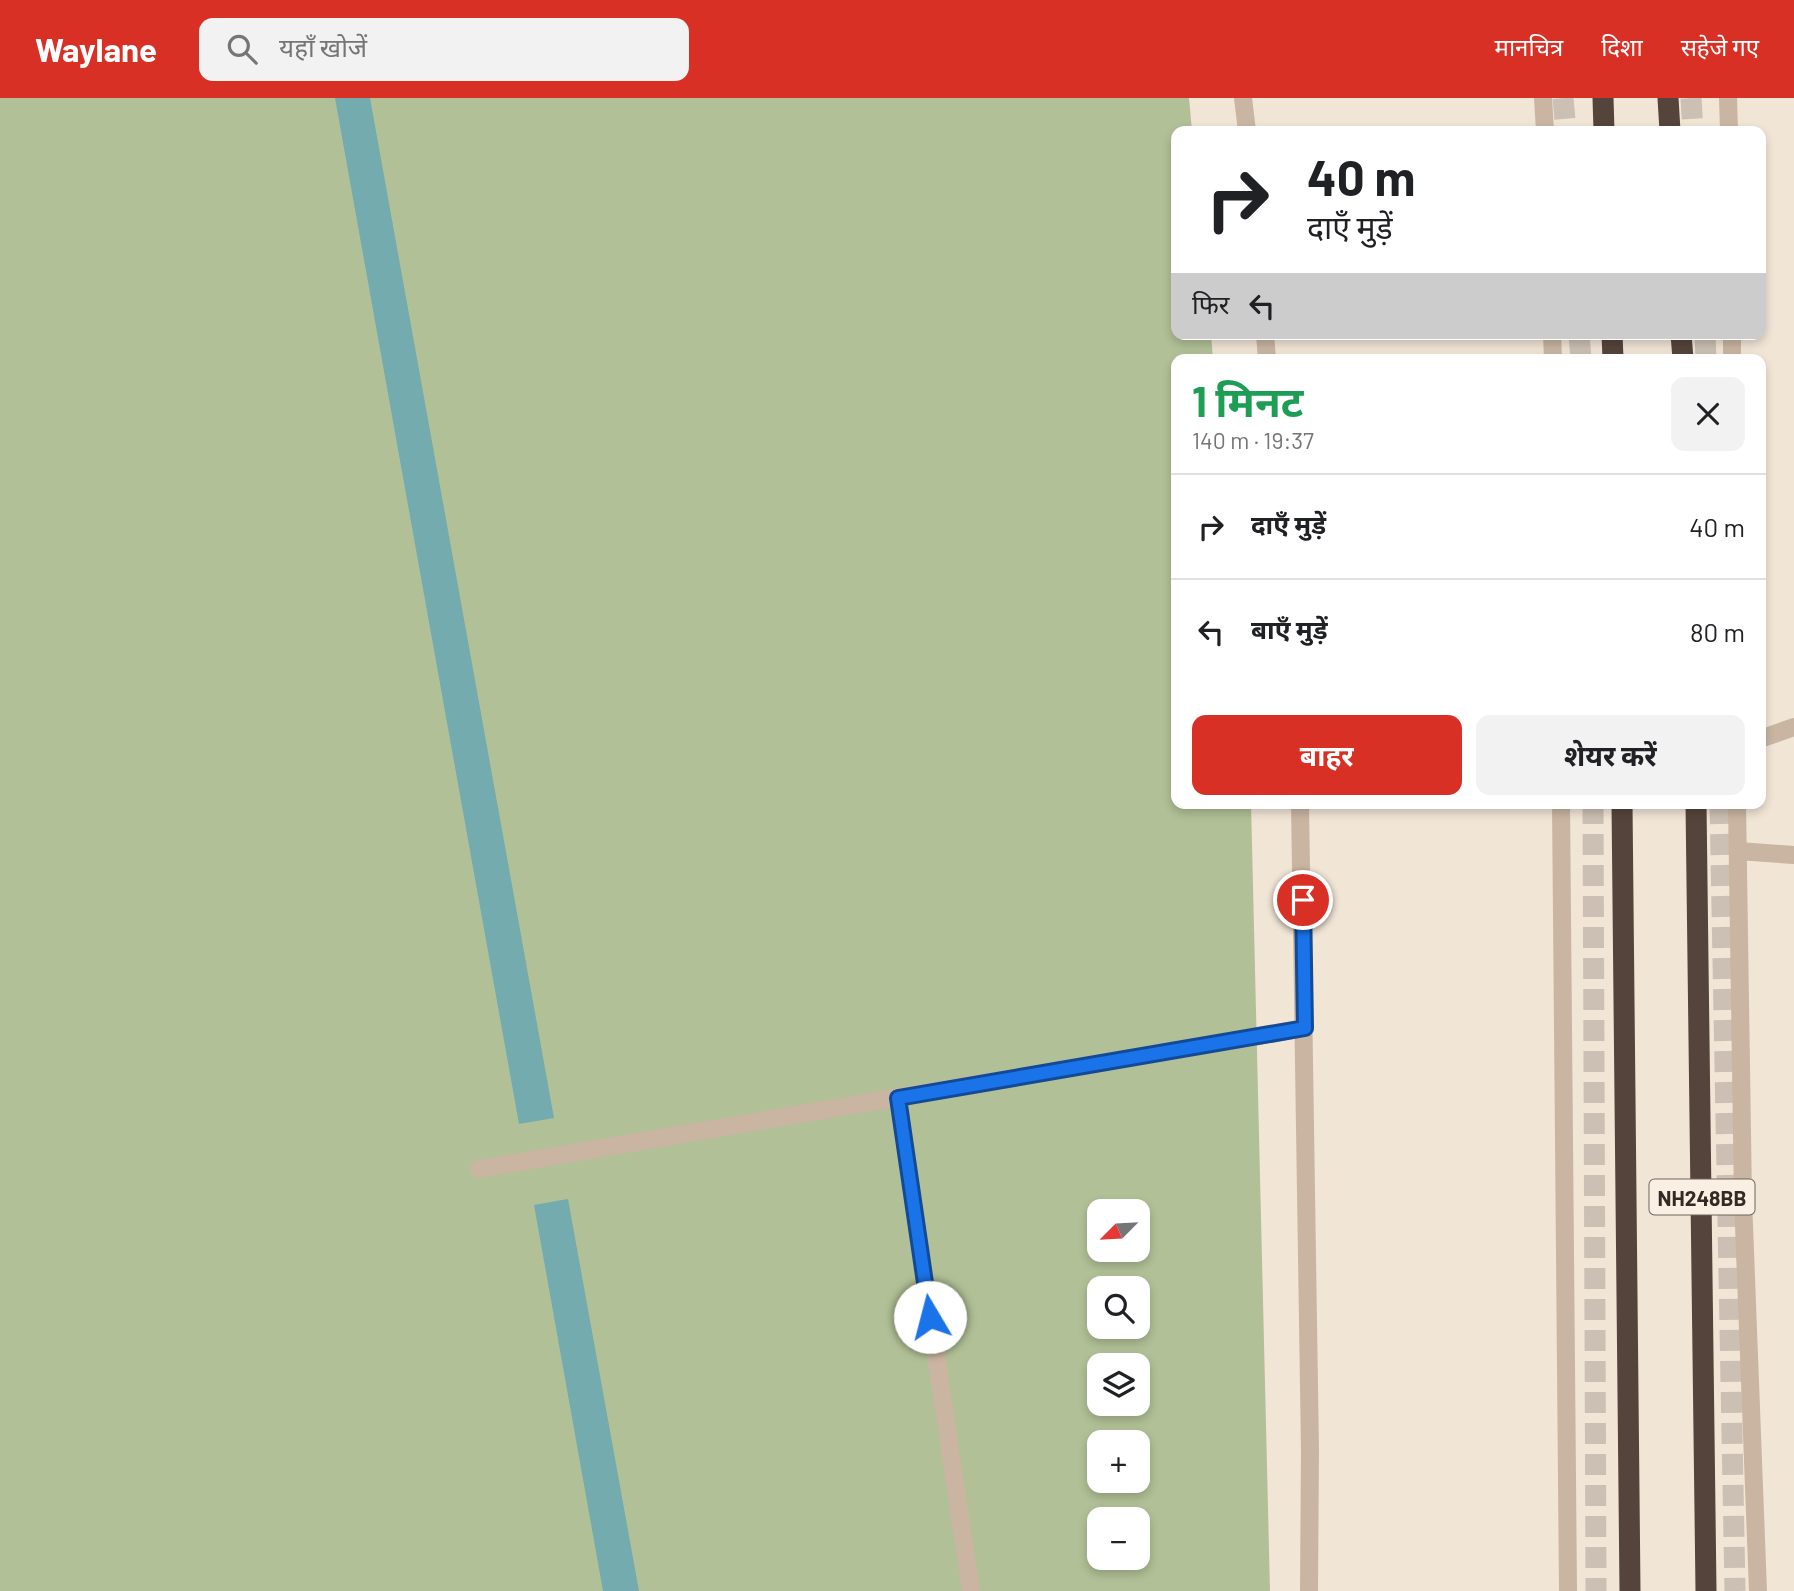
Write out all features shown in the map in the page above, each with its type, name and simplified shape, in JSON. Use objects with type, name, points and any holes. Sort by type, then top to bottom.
[{"type":"highway","points":[[1603,98],[1604,126]]},
{"type":"highway","points":[[1668,98],[1670,126]]},
{"type":"highway","name":"NH248BB","points":[[1622,809],[1630,1591]]},
{"type":"highway","name":"NH248BB","points":[[1696,809],[1706,1591]]},
{"type":"street","points":[[1244,98],[1247,126]]},
{"type":"street","points":[[1543,98],[1545,126]]},
{"type":"street","points":[[1728,98],[1730,126]]},
{"type":"street","points":[[1766,736],[1794,727]]},
{"type":"street","points":[[1300,809],[1305,1028],[1309,1591]]},
{"type":"street","points":[[1561,809],[1568,1591]]},
{"type":"street","points":[[1737,809],[1743,1199],[1758,1591]]},
{"type":"street","points":[[1738,851],[1794,855]]},
{"type":"street","points":[[479,1169],[1305,1028]]},
{"type":"street","points":[[898,1098],[971,1591]]},
{"type":"green space","points":[[0,98],[1189,98],[1192,126],[1171,126],[1171,340],[1211,340],[1213,354],[1171,354],[1171,809],[1251,809],[1270,1591],[0,1591]]},
{"type":"water","points":[[335,98],[370,98],[554,1118],[519,1124]]},
{"type":"water","points":[[568,1199],[639,1591],[603,1591],[534,1205]]},
{"type":"tunnel","points":[[1563,98],[1566,126]]},
{"type":"tunnel","points":[[1691,98],[1693,126]]},
{"type":"tunnel","points":[[1579,340],[1581,354]]},
{"type":"tunnel","points":[[1705,340],[1706,354]]},
{"type":"tunnel","points":[[1593,809],[1596,1591]]},
{"type":"tunnel","points":[[1720,809],[1735,1591]]},
{"type":"route","points":[[930,1317],[898,1098],[1305,1028],[1303,900]]}]
